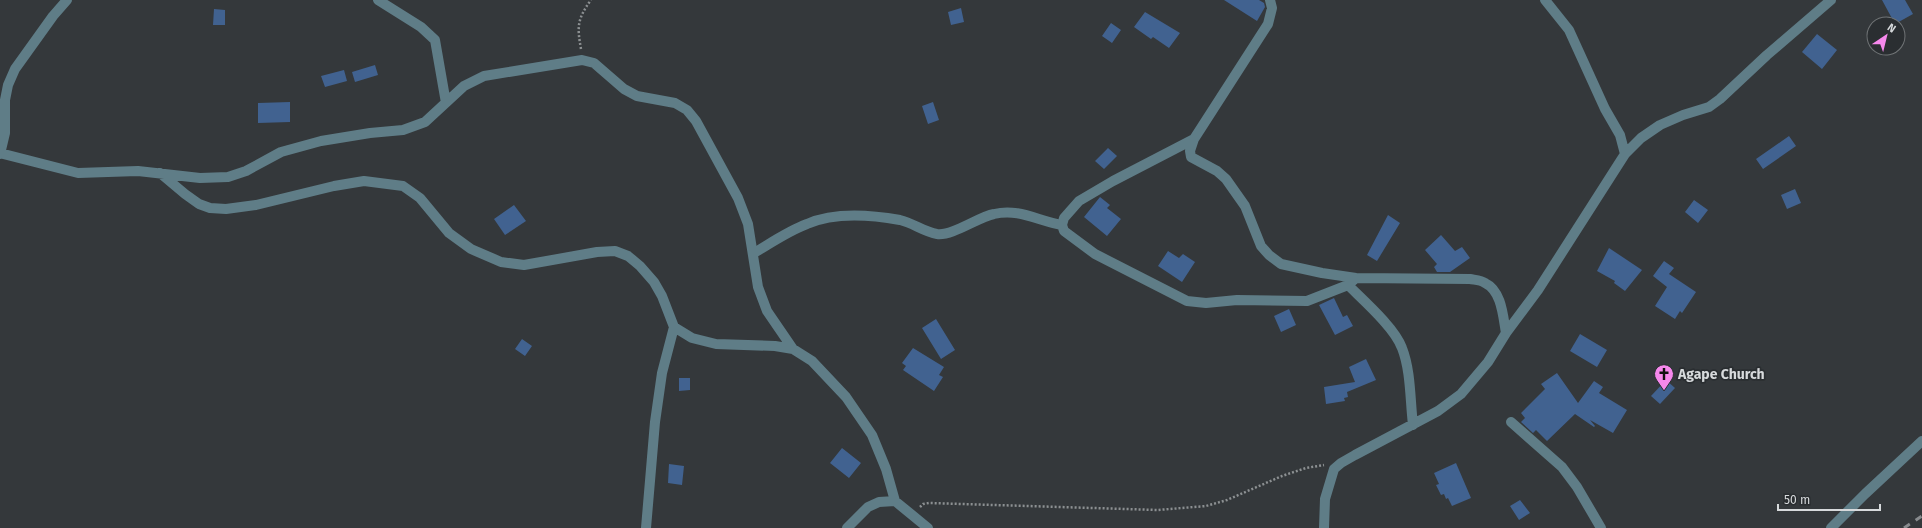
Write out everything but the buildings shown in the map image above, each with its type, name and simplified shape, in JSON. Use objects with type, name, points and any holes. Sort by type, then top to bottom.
[{"type":"street","points":[[67,0],[52,16],[15,69],[8,85],[5,100],[5,134],[0,153],[78,173],[138,171],[200,178],[228,177],[246,171],[281,152],[322,141],[370,133],[403,130],[425,122],[464,86],[484,76],[511,70],[541,68],[582,60],[594,63],[624,89],[637,96],[675,103],[686,110],[704,134],[738,198],[748,224],[754,253],[758,287],[767,311],[793,349]]},
{"type":"street","points":[[378,0],[421,27],[435,40],[446,103]]},
{"type":"street","points":[[1270,0],[1272,8],[1268,24],[1194,139],[1190,151],[1191,157],[1217,171],[1226,179],[1246,206],[1261,246],[1269,255],[1286,265],[1322,273],[1352,282],[1470,279],[1485,282],[1495,290],[1506,334]]},
{"type":"street","points":[[1545,0],[1569,30],[1605,109],[1620,135],[1625,154]]},
{"type":"street","points":[[1324,528],[1325,499],[1328,483],[1334,469],[1341,463],[1438,411],[1461,394],[1488,362],[1538,290],[1625,154],[1641,138],[1660,125],[1683,115],[1709,107],[1720,99],[1767,55],[1831,0]]},
{"type":"street","points":[[1194,139],[1078,201],[1064,218],[1062,225],[1064,231],[1095,254],[1187,301],[1206,302],[1237,300],[1307,302],[1352,282]]},
{"type":"street","points":[[160,173],[199,204],[210,208],[226,209],[256,205],[334,186],[364,181],[403,186],[420,198],[449,233],[485,257],[501,262],[524,266],[597,252],[615,252],[628,256],[640,266],[654,282],[662,296],[674,326],[692,338],[716,344],[775,346],[793,349],[812,361],[846,397],[872,435],[886,469],[895,501],[928,528]]},
{"type":"street","points":[[754,253],[808,223],[842,217],[889,218],[907,222],[937,234],[947,233],[994,214],[1010,212],[1021,212],[1062,225]]},
{"type":"street","points":[[1352,282],[1368,305],[1395,336],[1402,347],[1406,363],[1413,424]]},
{"type":"street","points":[[646,528],[657,408],[662,373],[674,326]]},
{"type":"street","points":[[1510,422],[1562,468],[1578,486],[1601,528]]},
{"type":"street","points":[[1831,528],[1922,441]]},
{"type":"street","points":[[848,528],[868,506],[879,502],[895,501]]},
{"type":"path","points":[[582,60],[577,28],[579,20],[591,0]]},
{"type":"path","points":[[914,516],[923,504],[928,503],[1158,510],[1206,506],[1227,500],[1282,476],[1306,468],[1341,463]]},
{"type":"railway","points":[[1904,528],[1922,516]]},
{"type":"place","name":"Agape Church","points":[[1664,391]]}]
